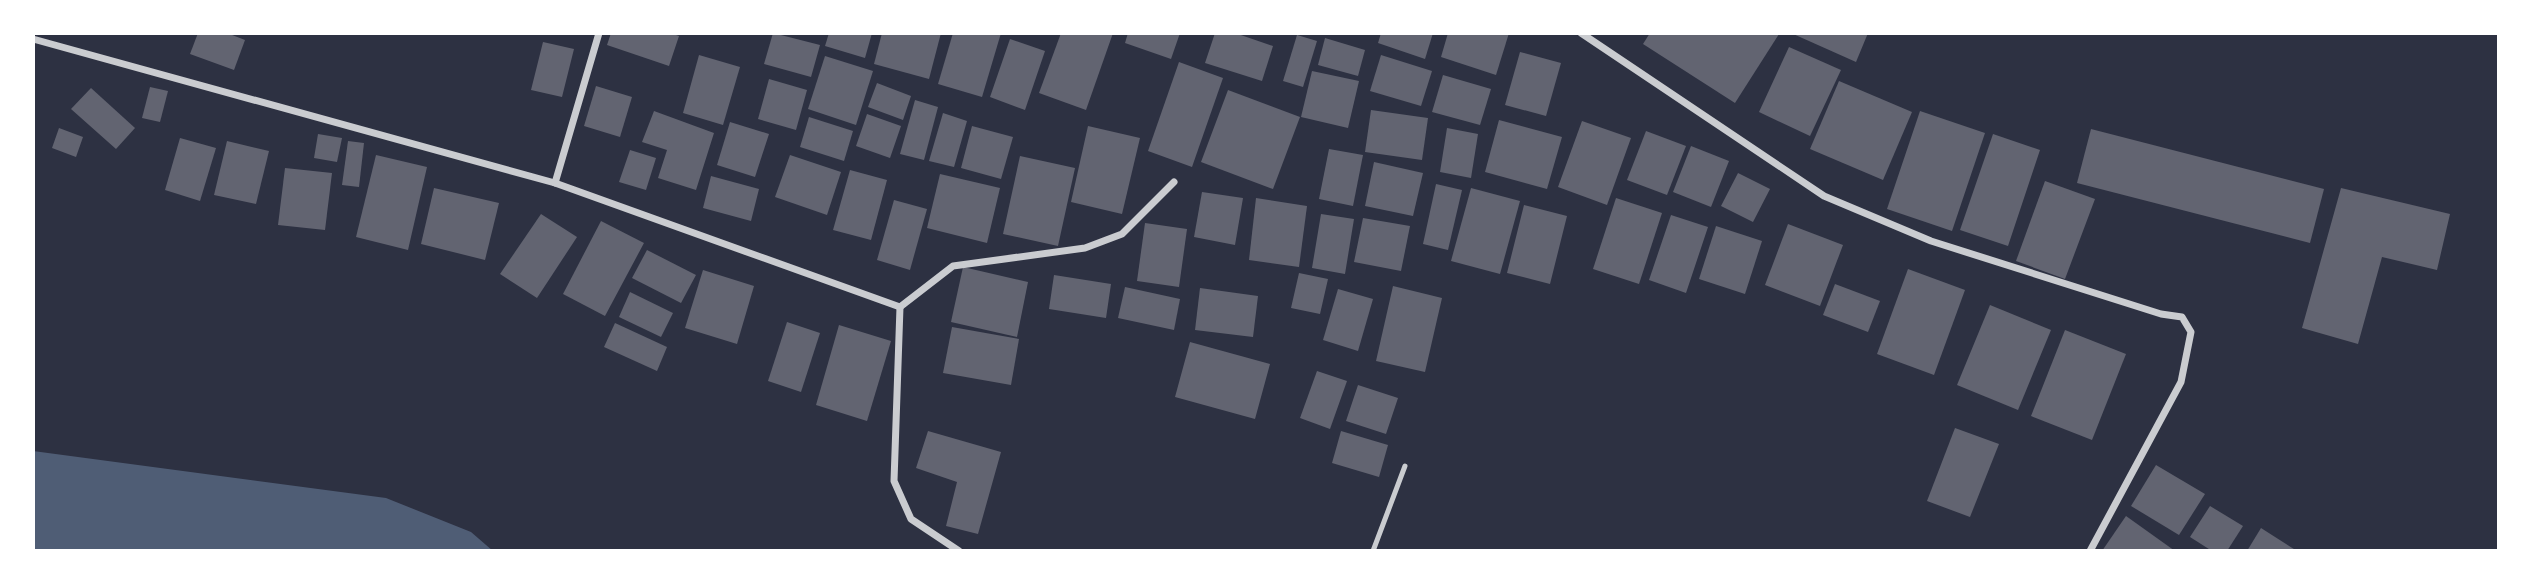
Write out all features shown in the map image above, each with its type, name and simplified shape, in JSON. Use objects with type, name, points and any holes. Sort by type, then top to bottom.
[{"type":"street","points":[[555,183],[599,33]]},
{"type":"street","points":[[1581,33],[1824,196],[1931,241],[2161,314],[2182,317],[2191,332],[2180,382],[2090,551]]},
{"type":"street","points":[[33,39],[555,183],[900,307]]},
{"type":"street","points":[[900,307],[953,266],[1085,248],[1122,234],[1174,182]]},
{"type":"street","points":[[900,307],[894,481],[911,519],[959,551]]},
{"type":"lane","points":[[1373,551],[1405,466]]},
{"type":"water","points":[[33,451],[386,498],[471,532],[493,551],[33,551]]},
{"type":"building","points":[[198,33],[227,33],[245,40],[234,70],[190,54]]},
{"type":"building","points":[[611,33],[670,33],[679,36],[669,66],[607,45]]},
{"type":"building","points":[[773,33],[820,45],[811,77],[764,64]]},
{"type":"building","points":[[829,33],[872,33],[865,58],[825,46]]},
{"type":"building","points":[[882,33],[941,33],[929,79],[874,64]]},
{"type":"building","points":[[953,33],[1001,33],[982,97],[938,84]]},
{"type":"building","points":[[1061,33],[1113,33],[1086,110],[1039,93]]},
{"type":"building","points":[[1128,33],[1180,33],[1171,59],[1125,43]]},
{"type":"building","points":[[1215,33],[1235,33],[1273,46],[1262,81],[1205,63]]},
{"type":"building","points":[[1381,33],[1433,33],[1425,59],[1378,43]]},
{"type":"building","points":[[1448,33],[1509,33],[1496,75],[1441,57]]},
{"type":"building","points":[[1650,33],[1779,34],[1735,103],[1643,44]]},
{"type":"building","points":[[1791,33],[1868,33],[1856,62]]},
{"type":"building","points":[[1297,35],[1317,41],[1303,87],[1283,81]]},
{"type":"building","points":[[1325,38],[1365,50],[1358,76],[1318,65]]},
{"type":"building","points":[[1010,39],[1045,51],[1025,110],[990,97]]},
{"type":"building","points":[[543,42],[574,49],[562,97],[531,90]]},
{"type":"building","points":[[1789,47],[1841,70],[1810,136],[1759,112]]},
{"type":"building","points":[[1520,52],[1561,63],[1546,116],[1505,105]]},
{"type":"building","points":[[699,55],[740,67],[723,125],[683,113]]},
{"type":"building","points":[[1381,55],[1432,71],[1421,106],[1370,91]]},
{"type":"building","points":[[825,56],[873,71],[856,125],[808,109]]},
{"type":"building","points":[[1179,62],[1223,78],[1192,167],[1148,151]]},
{"type":"building","points":[[1312,71],[1359,81],[1348,128],[1301,117]]},
{"type":"building","points":[[1443,75],[1491,89],[1480,125],[1432,112]]},
{"type":"building","points":[[769,79],[807,90],[796,130],[758,119]]},
{"type":"building","points":[[1839,81],[1912,112],[1883,180],[1810,149]]},
{"type":"building","points":[[877,83],[911,96],[903,120],[868,107]]},
{"type":"building","points":[[596,86],[632,97],[620,137],[584,126]]},
{"type":"building","points":[[150,87],[168,91],[160,122],[142,118]]},
{"type":"building","points":[[91,88],[135,128],[116,149],[71,109]]},
{"type":"building","points":[[1228,90],[1300,117],[1273,189],[1201,162]]},
{"type":"building","points":[[915,100],[938,107],[924,160],[900,154]]},
{"type":"building","points":[[1371,110],[1428,118],[1422,160],[1365,152]]},
{"type":"building","points":[[654,111],[714,133],[696,190],[658,178],[667,150],[642,142]]},
{"type":"building","points":[[1920,111],[1985,133],[1952,231],[1887,209]]},
{"type":"building","points":[[943,113],[967,121],[954,167],[929,161]]},
{"type":"building","points":[[867,114],[901,126],[890,158],[856,146]]},
{"type":"building","points":[[809,117],[853,131],[844,161],[800,147]]},
{"type":"building","points":[[1499,120],[1562,137],[1547,189],[1485,172]]},
{"type":"building","points":[[1582,121],[1631,138],[1607,205],[1558,187]]},
{"type":"building","points":[[730,122],[769,134],[755,177],[717,165]]},
{"type":"building","points":[[972,126],[1013,137],[1001,179],[961,168]]},
{"type":"building","points":[[1088,126],[1140,138],[1122,214],[1071,202]]},
{"type":"building","points":[[59,128],[83,137],[76,157],[52,148]]},
{"type":"building","points":[[1447,128],[1478,134],[1471,178],[1440,172]]},
{"type":"building","points":[[2091,129],[2324,189],[2310,243],[2077,183]]},
{"type":"building","points":[[1646,131],[1686,146],[1667,195],[1627,180]]},
{"type":"building","points":[[318,134],[342,138],[337,162],[314,158]]},
{"type":"building","points":[[1993,134],[2040,150],[2008,246],[1960,230]]},
{"type":"building","points":[[180,138],[216,148],[200,201],[165,190]]},
{"type":"building","points":[[227,141],[269,151],[256,204],[214,195]]},
{"type":"building","points":[[348,141],[364,143],[359,187],[342,185]]},
{"type":"building","points":[[1691,146],[1729,161],[1711,207],[1673,192]]},
{"type":"building","points":[[1329,149],[1363,155],[1353,206],[1319,199]]},
{"type":"building","points":[[630,150],[656,158],[646,190],[619,182]]},
{"type":"building","points":[[376,155],[427,167],[408,250],[356,237]]},
{"type":"building","points":[[790,155],[841,172],[827,215],[775,197]]},
{"type":"building","points":[[1020,156],[1075,168],[1058,246],[1003,234]]},
{"type":"building","points":[[1374,162],[1423,173],[1413,216],[1365,206]]},
{"type":"building","points":[[285,168],[332,173],[325,230],[278,225]]},
{"type":"building","points":[[850,170],[887,180],[871,240],[833,230]]},
{"type":"building","points":[[1738,173],[1770,189],[1753,222],[1721,206]]},
{"type":"building","points":[[940,174],[1000,188],[987,243],[927,228]]},
{"type":"building","points":[[711,176],[759,189],[751,221],[703,208]]},
{"type":"building","points":[[2045,181],[2095,199],[2065,279],[2016,261]]},
{"type":"building","points":[[1436,184],[1462,190],[1448,250],[1423,244]]},
{"type":"building","points":[[434,188],[499,203],[485,260],[421,244]]},
{"type":"building","points":[[1471,188],[1520,201],[1500,274],[1451,261]]},
{"type":"building","points":[[2341,188],[2450,214],[2437,270],[2382,257],[2358,344],[2302,328]]},
{"type":"building","points":[[1202,192],[1243,198],[1235,245],[1194,237]]},
{"type":"building","points":[[1256,198],[1307,206],[1299,267],[1249,260]]},
{"type":"building","points":[[1616,198],[1662,213],[1639,284],[1593,269]]},
{"type":"building","points":[[894,200],[927,209],[910,270],[877,260]]},
{"type":"building","points":[[1524,205],[1567,216],[1550,284],[1507,273]]},
{"type":"building","points":[[541,214],[577,237],[537,298],[500,274]]},
{"type":"building","points":[[1321,214],[1354,219],[1345,274],[1312,268]]},
{"type":"building","points":[[1671,215],[1708,227],[1686,293],[1649,280]]},
{"type":"building","points":[[1363,218],[1410,226],[1401,271],[1354,262]]},
{"type":"building","points":[[601,221],[644,243],[605,316],[563,294]]},
{"type":"building","points":[[1145,223],[1187,229],[1179,287],[1137,281]]},
{"type":"building","points":[[1788,224],[1843,245],[1820,306],[1765,285]]},
{"type":"building","points":[[1716,226],[1762,241],[1745,294],[1699,279]]},
{"type":"building","points":[[647,250],[696,275],[681,303],[632,278]]},
{"type":"building","points":[[963,267],[1028,282],[1017,337],[951,322]]},
{"type":"building","points":[[1908,269],[1965,290],[1934,375],[1877,354]]},
{"type":"building","points":[[703,270],[754,286],[737,344],[685,328]]},
{"type":"building","points":[[1299,273],[1328,279],[1320,314],[1291,308]]},
{"type":"building","points":[[1054,275],[1111,284],[1106,318],[1049,309]]},
{"type":"building","points":[[1835,284],[1880,301],[1868,332],[1823,315]]},
{"type":"building","points":[[1393,286],[1442,298],[1425,372],[1376,361]]},
{"type":"building","points":[[1125,287],[1180,299],[1174,330],[1118,318]]},
{"type":"building","points":[[1200,288],[1258,296],[1253,337],[1195,330]]},
{"type":"building","points":[[1338,289],[1373,299],[1358,351],[1323,340]]},
{"type":"building","points":[[630,292],[673,313],[661,337],[619,317]]},
{"type":"building","points":[[1990,305],[2051,330],[2018,410],[1957,385]]},
{"type":"building","points":[[787,322],[820,333],[801,392],[768,381]]},
{"type":"building","points":[[615,323],[667,347],[657,371],[604,347]]},
{"type":"building","points":[[839,325],[891,341],[867,421],[816,405]]},
{"type":"building","points":[[952,327],[1019,339],[1011,385],[943,373]]},
{"type":"building","points":[[2065,330],[2126,354],[2092,440],[2031,416]]},
{"type":"building","points":[[1190,342],[1270,364],[1255,419],[1175,397]]},
{"type":"building","points":[[1317,371],[1347,381],[1330,429],[1300,418]]},
{"type":"building","points":[[1358,385],[1398,398],[1386,434],[1346,421]]},
{"type":"building","points":[[1955,428],[1999,444],[1970,517],[1927,501]]},
{"type":"building","points":[[928,431],[1001,452],[978,534],[946,526],[957,482],[916,468]]},
{"type":"building","points":[[1341,431],[1388,445],[1379,477],[1332,463]]},
{"type":"building","points":[[2156,465],[2205,494],[2179,535],[2131,506]]},
{"type":"building","points":[[2210,506],[2243,526],[2227,551],[2212,551],[2190,537]]},
{"type":"building","points":[[2126,516],[2175,551],[2102,551]]},
{"type":"building","points":[[2261,528],[2297,551],[2247,551]]}]
